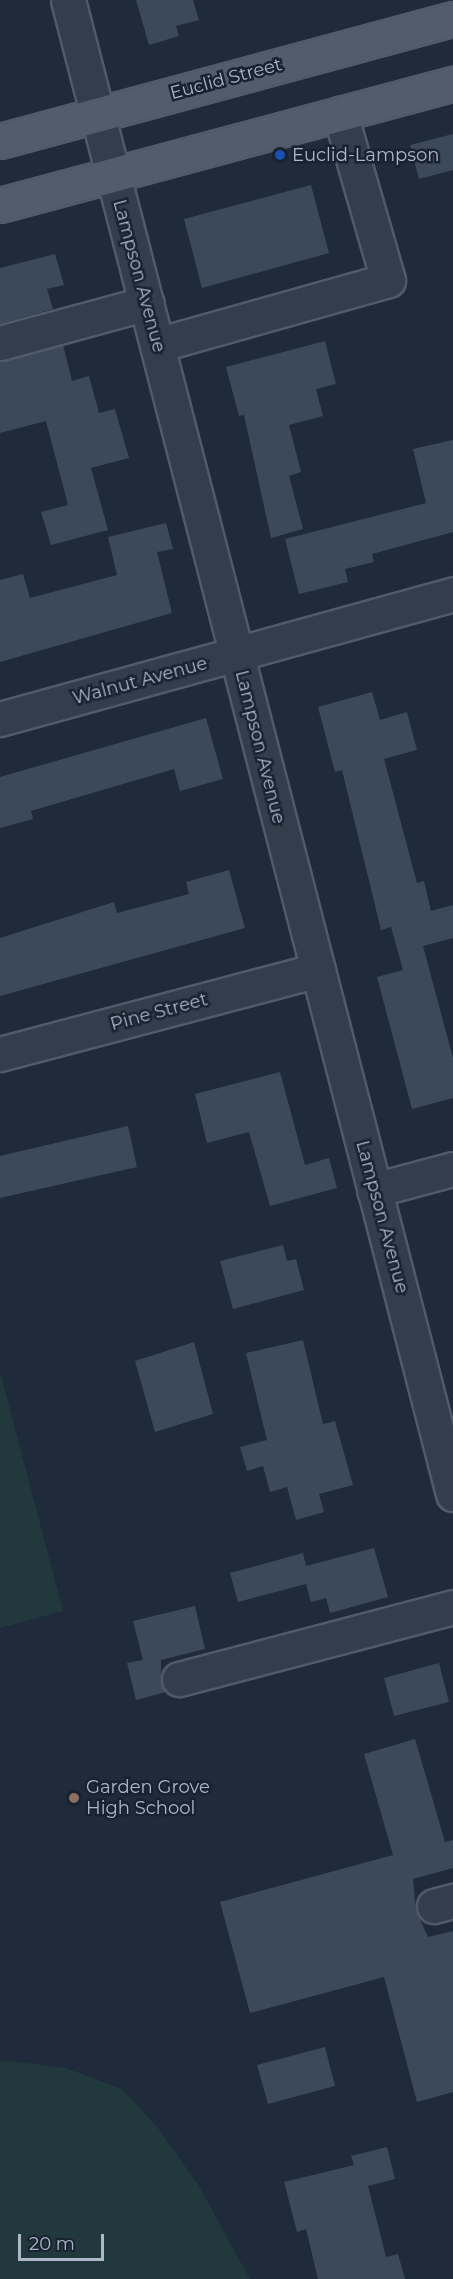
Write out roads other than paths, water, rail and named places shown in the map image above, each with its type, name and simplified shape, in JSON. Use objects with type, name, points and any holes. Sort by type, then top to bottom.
[{"type":"main road","name":"Euclid Street","points":[[0,141],[97,113],[453,19]]},
{"type":"main road","points":[[0,205],[453,84]]},
{"type":"street","name":"Lampson Avenue","points":[[68,0],[453,1494]]},
{"type":"street","points":[[157,345],[388,280],[340,114]]},
{"type":"street","points":[[0,343],[147,303]]},
{"type":"street","name":"Walnut Avenue","points":[[0,719],[453,594]]},
{"type":"street","name":"Pine Street","points":[[0,1054],[318,970]]},
{"type":"street","points":[[374,1190],[453,1169]]},
{"type":"street","points":[[179,1679],[453,1607]]},
{"type":"place","name":"Euclid-Lampson","points":[[280,155]]},
{"type":"place","name":"Garden Grove High School","points":[[74,1798]]}]
